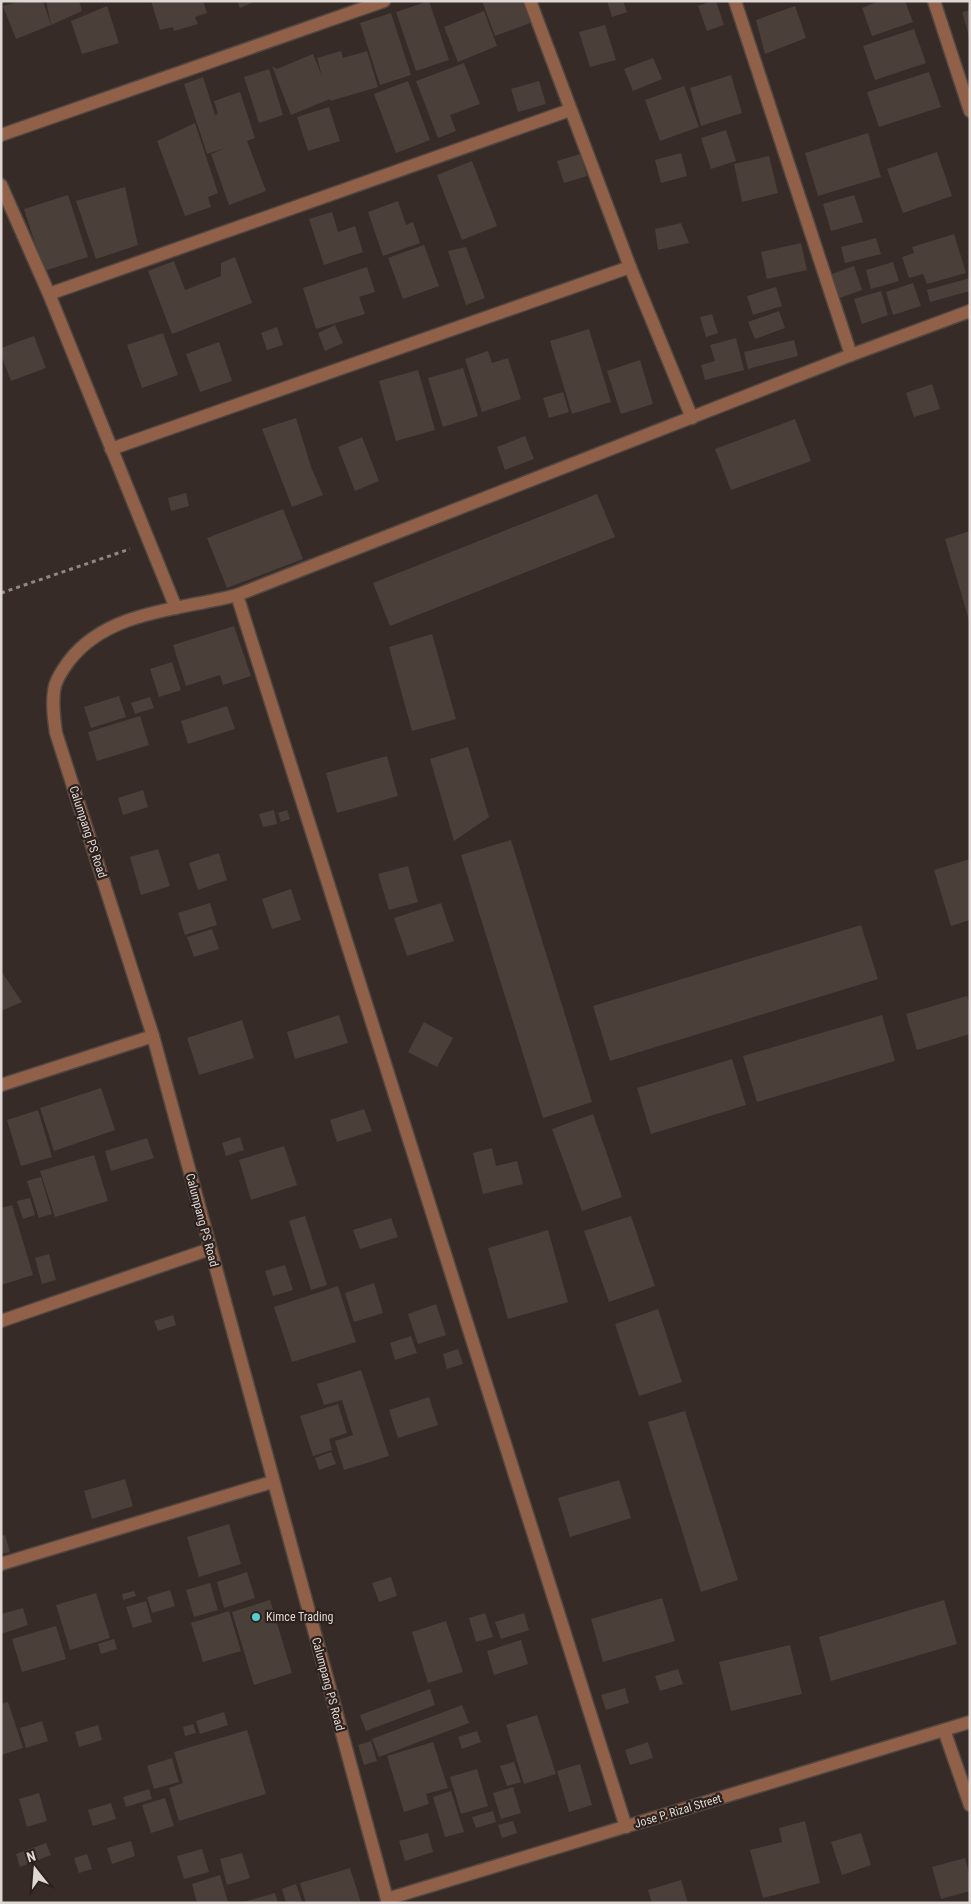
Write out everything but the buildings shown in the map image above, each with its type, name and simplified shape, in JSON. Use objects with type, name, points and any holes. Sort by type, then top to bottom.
[{"type":"street","points":[[1,135],[384,1]]},
{"type":"street","points":[[530,1],[630,267],[692,418]]},
{"type":"street","points":[[735,1],[851,355]]},
{"type":"street","points":[[934,1],[970,111]]},
{"type":"street","points":[[49,294],[570,110]]},
{"type":"street","points":[[1,186],[49,294],[176,608]]},
{"type":"street","points":[[111,449],[630,267]]},
{"type":"street","name":"Calumpang PS Road","points":[[388,1901],[272,1482],[153,1036],[56,733],[53,710],[54,690],[62,670],[75,653],[103,632],[132,618],[238,595],[851,355],[970,311]]},
{"type":"street","points":[[238,595],[626,1827]]},
{"type":"street","points":[[1,1085],[153,1036]]},
{"type":"street","points":[[1,1321],[210,1249]]},
{"type":"street","points":[[1,1564],[272,1482]]},
{"type":"street","name":"Jose P. Rizal Street","points":[[388,1901],[970,1722]]},
{"type":"street","points":[[944,1730],[970,1805]]},
{"type":"path","points":[[1,593],[149,542]]},
{"type":"place","name":"Kimce Trading","points":[[256,1617]]}]
